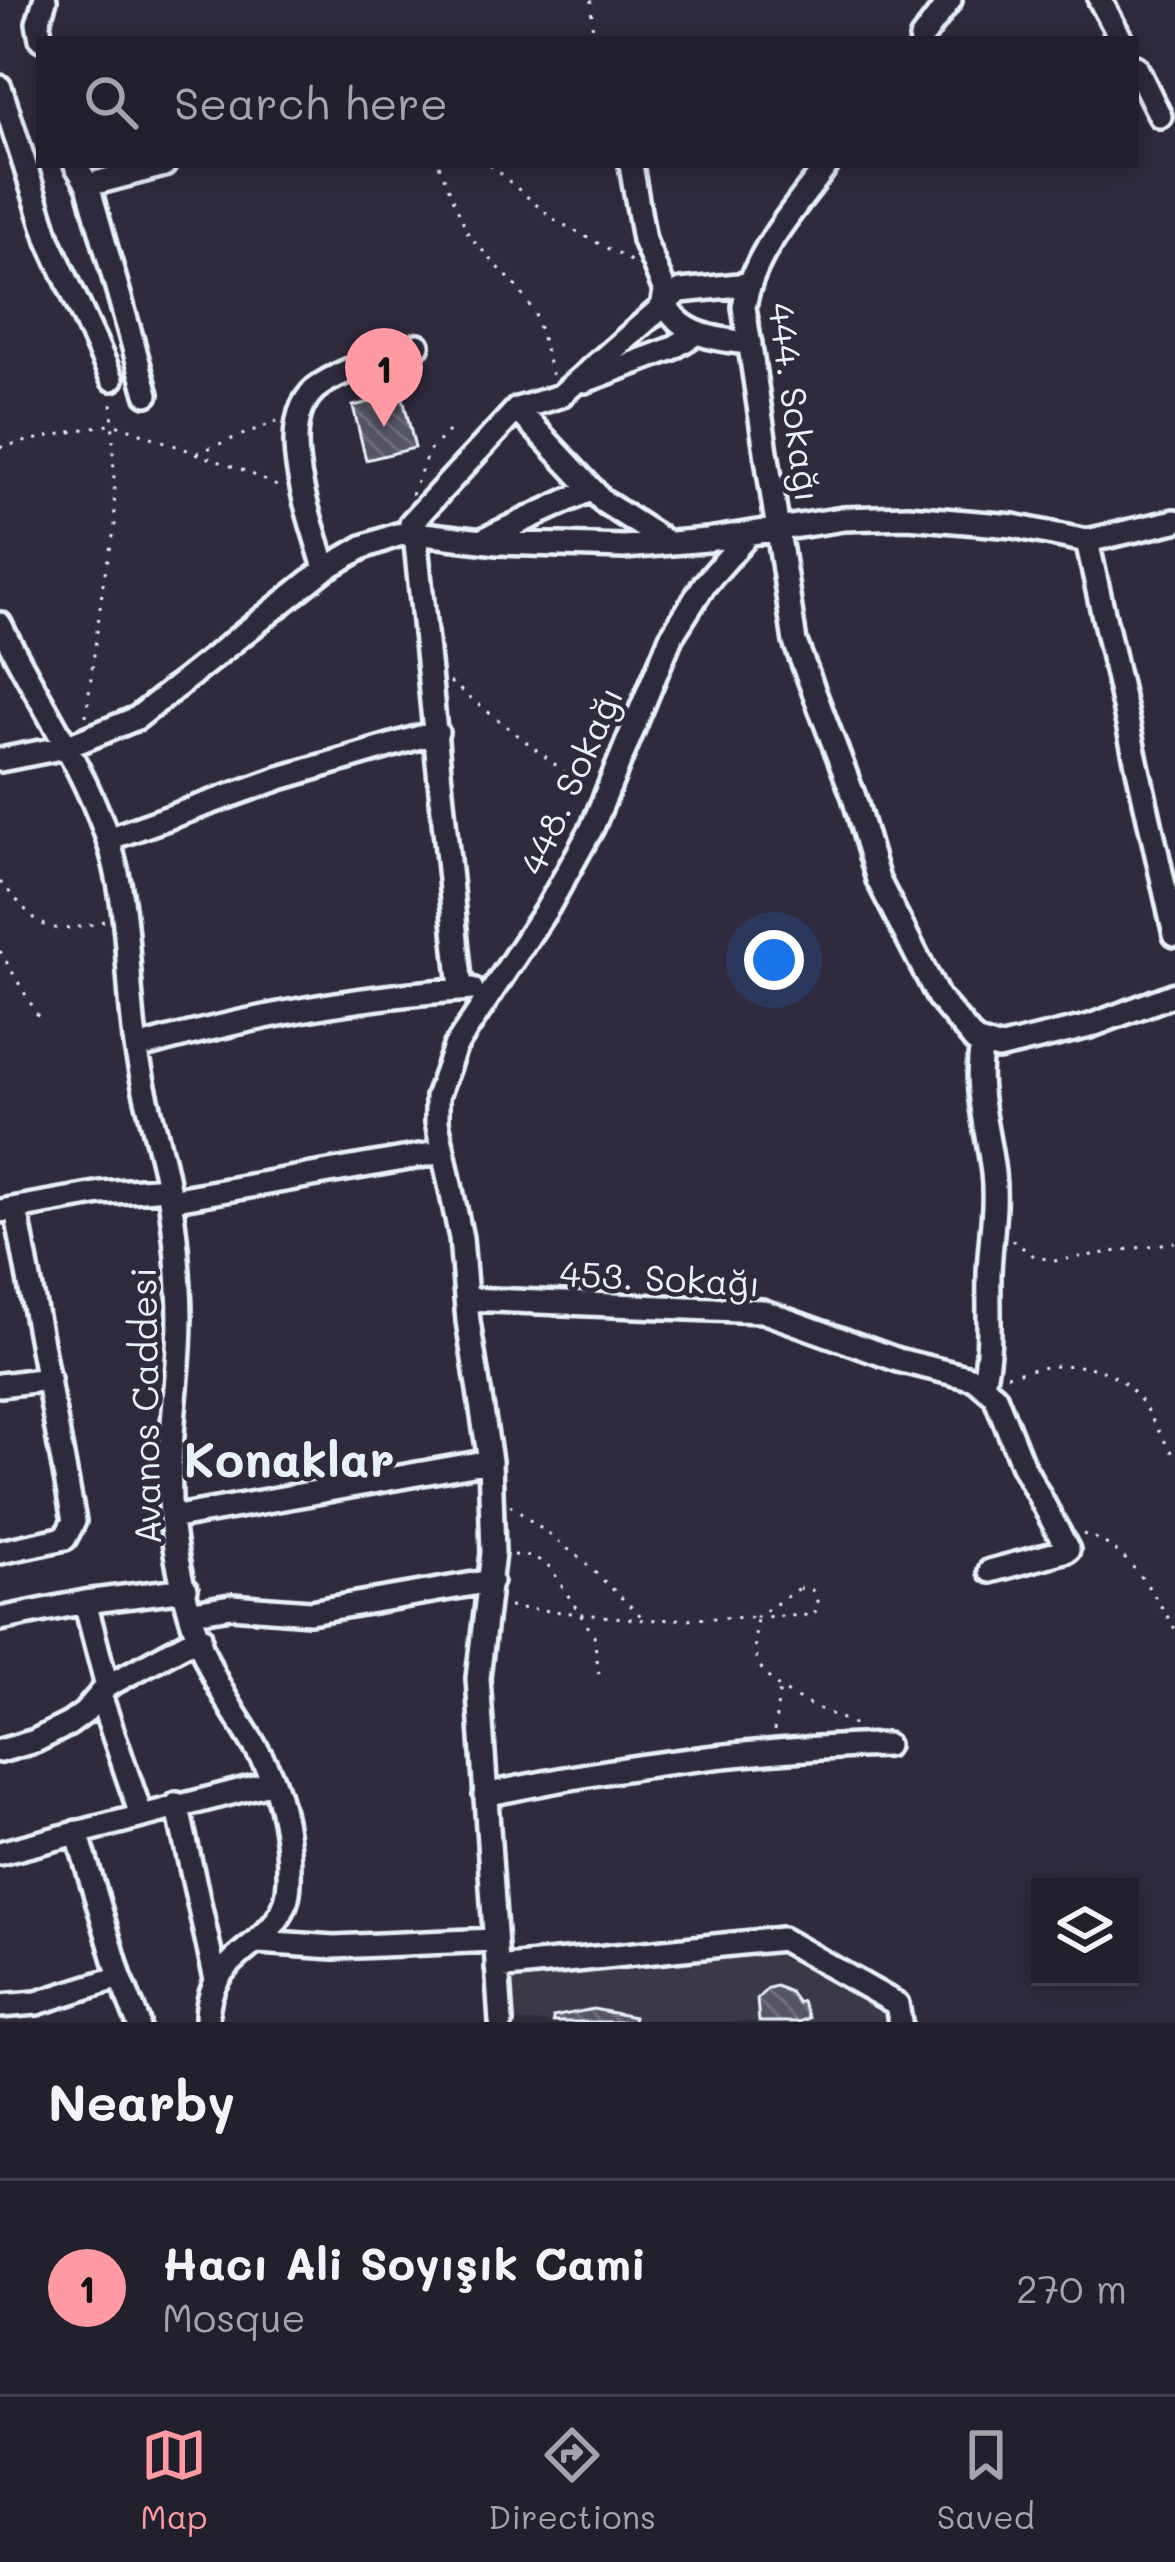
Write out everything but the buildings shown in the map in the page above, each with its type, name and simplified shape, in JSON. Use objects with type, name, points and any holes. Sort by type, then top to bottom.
[{"type":"street","points":[[40,36],[38,23],[45,0]]},
{"type":"street","points":[[923,36],[950,0]]},
{"type":"street","points":[[1100,0],[1119,36]]},
{"type":"street","points":[[1139,73],[1160,116]]},
{"type":"street","points":[[0,87],[49,241],[112,379]]},
{"type":"street","points":[[139,168],[82,175],[147,394]]},
{"type":"street","points":[[632,168],[644,240],[670,316],[697,333],[750,343]]},
{"type":"street","name":"444. Sokağı","points":[[825,168],[761,257],[748,284],[744,307],[784,586],[795,642],[854,797],[878,880],[938,997],[982,1045]]},
{"type":"street","points":[[567,390],[682,291],[748,284]]},
{"type":"street","points":[[0,760],[74,743],[137,718],[325,569],[362,547],[413,528],[489,434],[517,409],[670,350],[697,333]]},
{"type":"street","points":[[325,569],[295,445],[302,407],[324,383],[418,344]]},
{"type":"street","points":[[517,409],[590,490],[620,515],[670,544]]},
{"type":"street","points":[[480,541],[590,490]]},
{"type":"street","points":[[1087,541],[1175,505]]},
{"type":"street","points":[[413,528],[480,541],[582,547],[670,544],[874,517],[942,518],[1087,541],[1175,520]]},
{"type":"street","points":[[413,528],[461,989]]},
{"type":"street","name":"448. Sokağı","points":[[443,1152],[436,1122],[443,1072],[548,907],[604,802],[671,637],[704,585],[748,535]]},
{"type":"street","points":[[1087,541],[1175,935]]},
{"type":"street","name":"Avanos Caddesi","points":[[0,624],[74,743],[108,839],[125,913],[136,1048],[169,1194],[180,1312],[171,1518],[210,1669],[273,1782],[283,1818],[290,1878],[280,1915],[216,1980]]},
{"type":"street","points":[[108,839],[280,778],[437,732]]},
{"type":"street","points":[[136,1048],[316,1006],[494,987]]},
{"type":"street","points":[[990,1570],[1068,1550],[1022,1464],[995,1396],[983,1384],[996,1220],[990,1148],[978,1086],[982,1045],[998,1048],[1056,1036],[1175,994]]},
{"type":"street","points":[[0,1552],[65,1538],[74,1515],[50,1379],[8,1210],[101,1193],[169,1194],[443,1152],[461,1238],[490,1461],[493,1553],[478,1678],[501,2022]]},
{"type":"street","name":"453. Sokağı","points":[[466,1299],[762,1311],[898,1360],[983,1384]]},
{"type":"street","points":[[0,1385],[50,1379]]},
{"type":"street","points":[[171,1518],[490,1461]]},
{"type":"street","points":[[193,1612],[232,1606],[310,1612],[491,1581]]},
{"type":"street","points":[[0,1619],[186,1589]]},
{"type":"street","points":[[85,1602],[103,1691],[142,1814]]},
{"type":"street","points":[[0,1750],[53,1732],[84,1713],[103,1691],[200,1636]]},
{"type":"street","points":[[485,1795],[595,1772],[765,1750],[886,1745]]},
{"type":"street","points":[[0,1853],[273,1782]]},
{"type":"street","points":[[177,1804],[216,1980],[207,2022]]},
{"type":"street","points":[[77,1832],[138,2022]]},
{"type":"street","points":[[496,1968],[782,1939],[897,2004],[900,2022]]},
{"type":"street","points":[[258,1942],[334,1948],[494,1940]]},
{"type":"street","points":[[0,2006],[37,2003],[120,1977]]},
{"type":"path","points":[[591,0],[593,36]]},
{"type":"path","points":[[440,168],[469,236],[536,314],[567,390]]},
{"type":"path","points":[[494,168],[554,219],[659,277]]},
{"type":"path","points":[[74,743],[116,527],[112,379]]},
{"type":"path","points":[[195,454],[302,407]]},
{"type":"path","points":[[0,447],[113,423],[260,477],[309,507]]},
{"type":"path","points":[[413,528],[413,485],[422,462],[434,442],[453,426]]},
{"type":"path","points":[[430,666],[604,802]]},
{"type":"path","points":[[0,882],[38,922],[53,930],[87,926],[125,913]]},
{"type":"path","points":[[0,951],[41,1021]]},
{"type":"path","points":[[996,1220],[1023,1249],[1054,1262],[1175,1242]]},
{"type":"path","points":[[983,1384],[1049,1367],[1105,1370],[1121,1378],[1136,1395],[1175,1456]]},
{"type":"path","points":[[492,1493],[581,1559],[645,1620]]},
{"type":"path","points":[[1058,1532],[1093,1537],[1117,1550],[1175,1630]]},
{"type":"path","points":[[493,1553],[542,1560],[594,1636],[599,1674]]},
{"type":"path","points":[[488,1606],[645,1620],[809,1616],[816,1613],[819,1602],[812,1590],[799,1588],[757,1617]]},
{"type":"path","points":[[757,1617],[758,1660],[780,1686],[886,1745]]},
{"type":"path","points":[[765,1750],[778,1719],[780,1686]]},
{"type":"shaded area","points":[[778,1949],[886,2008],[888,2022],[508,2022],[506,1997],[514,1982]]},
{"type":"place","name":"Hacı Ali Soyışık Cami","points":[[384,427]]},
{"type":"district","name":"Konaklar","points":[[289,1458]]}]
